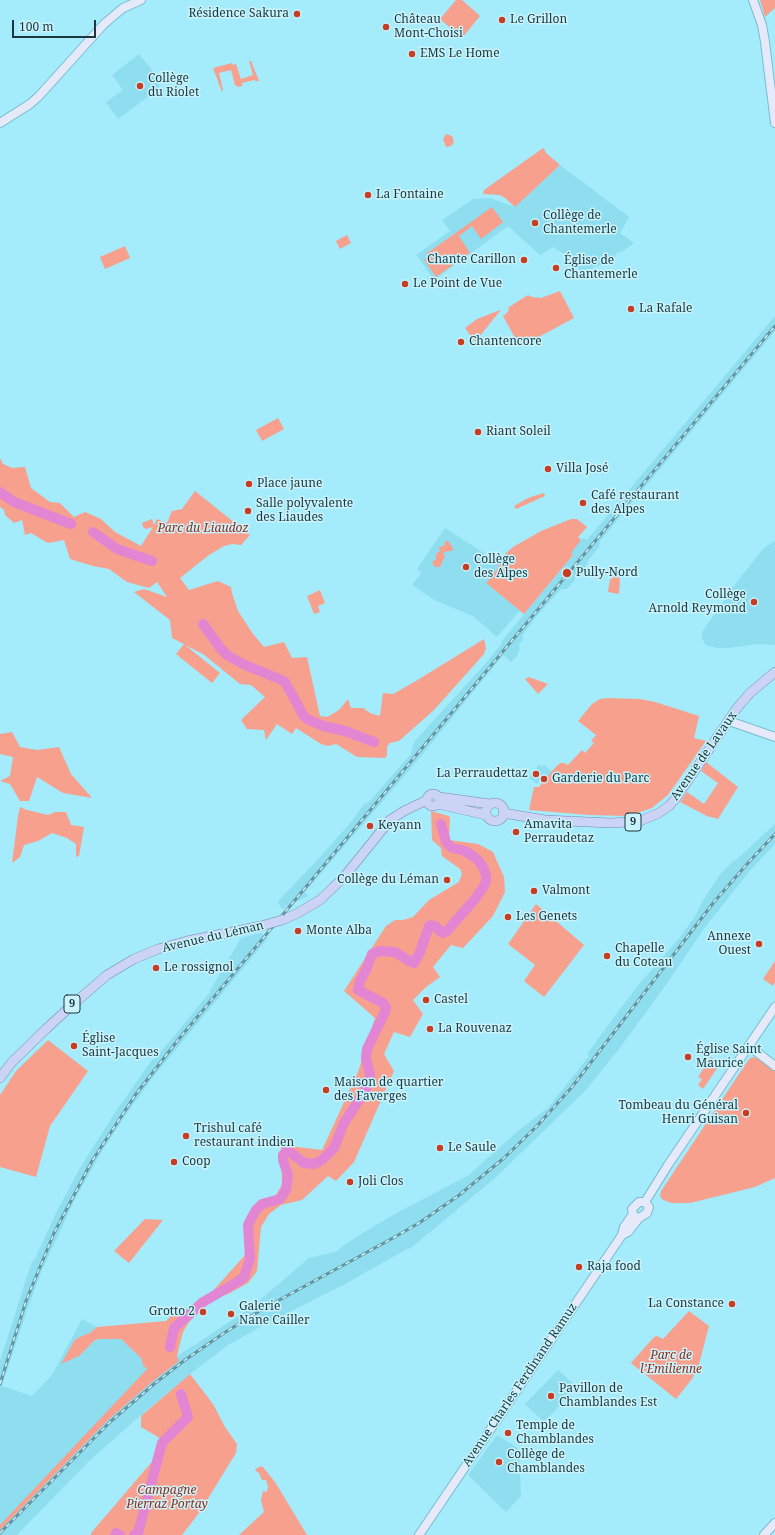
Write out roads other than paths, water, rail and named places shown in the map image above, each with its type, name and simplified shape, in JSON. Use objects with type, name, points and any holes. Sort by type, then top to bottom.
[{"type":"main road","name":"Avenue de Lavaux","points":[[503,813],[545,820],[610,823],[630,822],[654,816],[669,806],[676,798],[737,708],[749,694],[775,672]]},
{"type":"main road","name":"Avenue du Léman","points":[[0,1077],[12,1062],[71,1006],[108,975],[158,949],[282,920],[310,907],[325,895],[344,876],[390,820],[404,811],[427,800],[431,805],[438,800]]},
{"type":"main road","points":[[438,800],[490,804],[495,803],[500,805],[503,813],[501,818],[491,820],[486,815],[438,800]]},
{"type":"main road","points":[[486,815],[486,810],[490,804]]},
{"type":"street","points":[[0,123],[30,104],[39,96],[104,24],[123,8],[141,0]]},
{"type":"street","points":[[754,0],[762,25],[765,42],[775,122]]},
{"type":"street","points":[[728,721],[775,737]]},
{"type":"street","points":[[645,1202],[668,1165],[775,1007]]},
{"type":"street","points":[[749,1046],[775,1066]]},
{"type":"street","points":[[639,1202],[645,1202],[649,1207],[648,1210],[643,1216],[636,1216],[632,1209],[639,1202]]},
{"type":"street","name":"Avenue Charles Ferdinand Ramuz","points":[[419,1535],[622,1235],[624,1227],[636,1216]]},
{"type":"street","points":[[764,1535],[775,1523]]},
{"type":"waterway","points":[[0,492],[14,502],[71,524]]},
{"type":"waterway","points":[[93,532],[117,549],[152,561]]},
{"type":"waterway","points":[[203,624],[227,655],[243,664],[284,681],[303,715],[307,719],[323,726],[345,731],[374,742]]},
{"type":"waterway","points":[[170,1347],[174,1328],[203,1302],[244,1277],[250,1259],[248,1225],[256,1210],[262,1204],[280,1199],[286,1190],[288,1175],[283,1160],[283,1155],[286,1152],[290,1152],[304,1163],[314,1164],[322,1160],[334,1148],[344,1123],[365,1091],[370,1075],[366,1058],[367,1049],[386,1007],[383,1003],[358,990],[360,981],[372,954],[380,951],[395,952],[414,963],[420,952],[429,926],[435,926],[443,933],[447,931],[475,899],[484,886],[486,875],[483,867],[477,859],[465,851],[452,848],[446,842],[441,824]]},
{"type":"waterway","points":[[134,1535],[138,1533],[162,1443],[188,1417],[181,1394]]},
{"type":"waterway","points":[[115,1535],[116,1533],[120,1535]]},
{"type":"railway","points":[[0,1384],[26,1301],[54,1233],[92,1161],[136,1094],[178,1040],[775,326]]},
{"type":"railway","points":[[0,1533],[110,1422],[154,1384],[185,1360],[261,1310],[419,1223],[458,1196],[504,1158],[537,1126],[572,1087],[714,902],[775,834]]},
{"type":"place","name":"Résidence Sakura","points":[[297,14]]},
{"type":"place","name":"Le Grillon","points":[[502,20]]},
{"type":"place","name":"Château Mont-Choisi","points":[[386,27]]},
{"type":"place","name":"EMS Le Home","points":[[412,54]]},
{"type":"place","name":"Collège du Riolet","points":[[140,86]]},
{"type":"place","name":"La Fontaine","points":[[368,195]]},
{"type":"place","name":"Collège de Chantemerle","points":[[535,223]]},
{"type":"place","name":"Chante Carillon","points":[[524,260]]},
{"type":"place","name":"Église de Chantemerle","points":[[556,268]]},
{"type":"place","name":"Le Point de Vue","points":[[405,284]]},
{"type":"place","name":"La Rafale","points":[[631,309]]},
{"type":"place","name":"Chantencore","points":[[461,342]]},
{"type":"place","name":"Riant Soleil","points":[[478,432]]},
{"type":"place","name":"Villa José","points":[[548,469]]},
{"type":"place","name":"Place jaune","points":[[249,484]]},
{"type":"place","name":"Café restaurant des Alpes","points":[[583,503]]},
{"type":"place","name":"Salle polyvalente des Liaudes","points":[[248,511]]},
{"type":"place","name":"Collège des Alpes","points":[[466,567]]},
{"type":"place","name":"Pully-Nord","points":[[567,573]]},
{"type":"place","name":"Collège Arnold Reymond","points":[[754,602]]},
{"type":"place","name":"La Perraudettaz","points":[[536,774]]},
{"type":"place","name":"Garderie du Parc","points":[[544,779]]},
{"type":"place","name":"Keyann","points":[[370,826]]},
{"type":"place","name":"Amavita Perraudetaz","points":[[516,832]]},
{"type":"place","name":"Collège du Léman","points":[[447,880]]},
{"type":"place","name":"Valmont","points":[[534,891]]},
{"type":"place","name":"Les Genets","points":[[508,917]]},
{"type":"place","name":"Monte Alba","points":[[298,931]]},
{"type":"place","name":"Annexe Ouest","points":[[759,944]]},
{"type":"place","name":"Chapelle du Coteau","points":[[607,956]]},
{"type":"place","name":"Le rossignol","points":[[156,968]]},
{"type":"place","name":"Castel","points":[[426,1000]]},
{"type":"place","name":"La Rouvenaz","points":[[430,1029]]},
{"type":"place","name":"Église Saint-Jacques","points":[[74,1046]]},
{"type":"place","name":"Église Saint Maurice","points":[[688,1057]]},
{"type":"place","name":"Maison de quartier des Faverges","points":[[326,1090]]},
{"type":"place","name":"Tombeau du Général Henri Guisan","points":[[746,1113]]},
{"type":"place","name":"Trishul café restaurant indien","points":[[186,1136]]},
{"type":"place","name":"Le Saule","points":[[440,1148]]},
{"type":"place","name":"Coop","points":[[174,1162]]},
{"type":"place","name":"Joli Clos","points":[[350,1182]]},
{"type":"place","name":"Raja food","points":[[579,1267]]},
{"type":"place","name":"La Constance","points":[[732,1304]]},
{"type":"place","name":"Grotto 2","points":[[203,1312]]},
{"type":"place","name":"Galerie Nane Cailler","points":[[231,1314]]},
{"type":"place","name":"Pavillon de Chamblandes Est","points":[[551,1396]]},
{"type":"place","name":"Temple de Chamblandes","points":[[508,1433]]},
{"type":"place","name":"Collège de Chamblandes","points":[[499,1462]]},
{"type":"park label","name":"Parc du Liaudoz","points":[[203,529]]},
{"type":"park label","name":"Parc de l’Emilienne","points":[[671,1363]]},
{"type":"park label","name":"Campagne Pierraz Portay","points":[[167,1498]]}]
